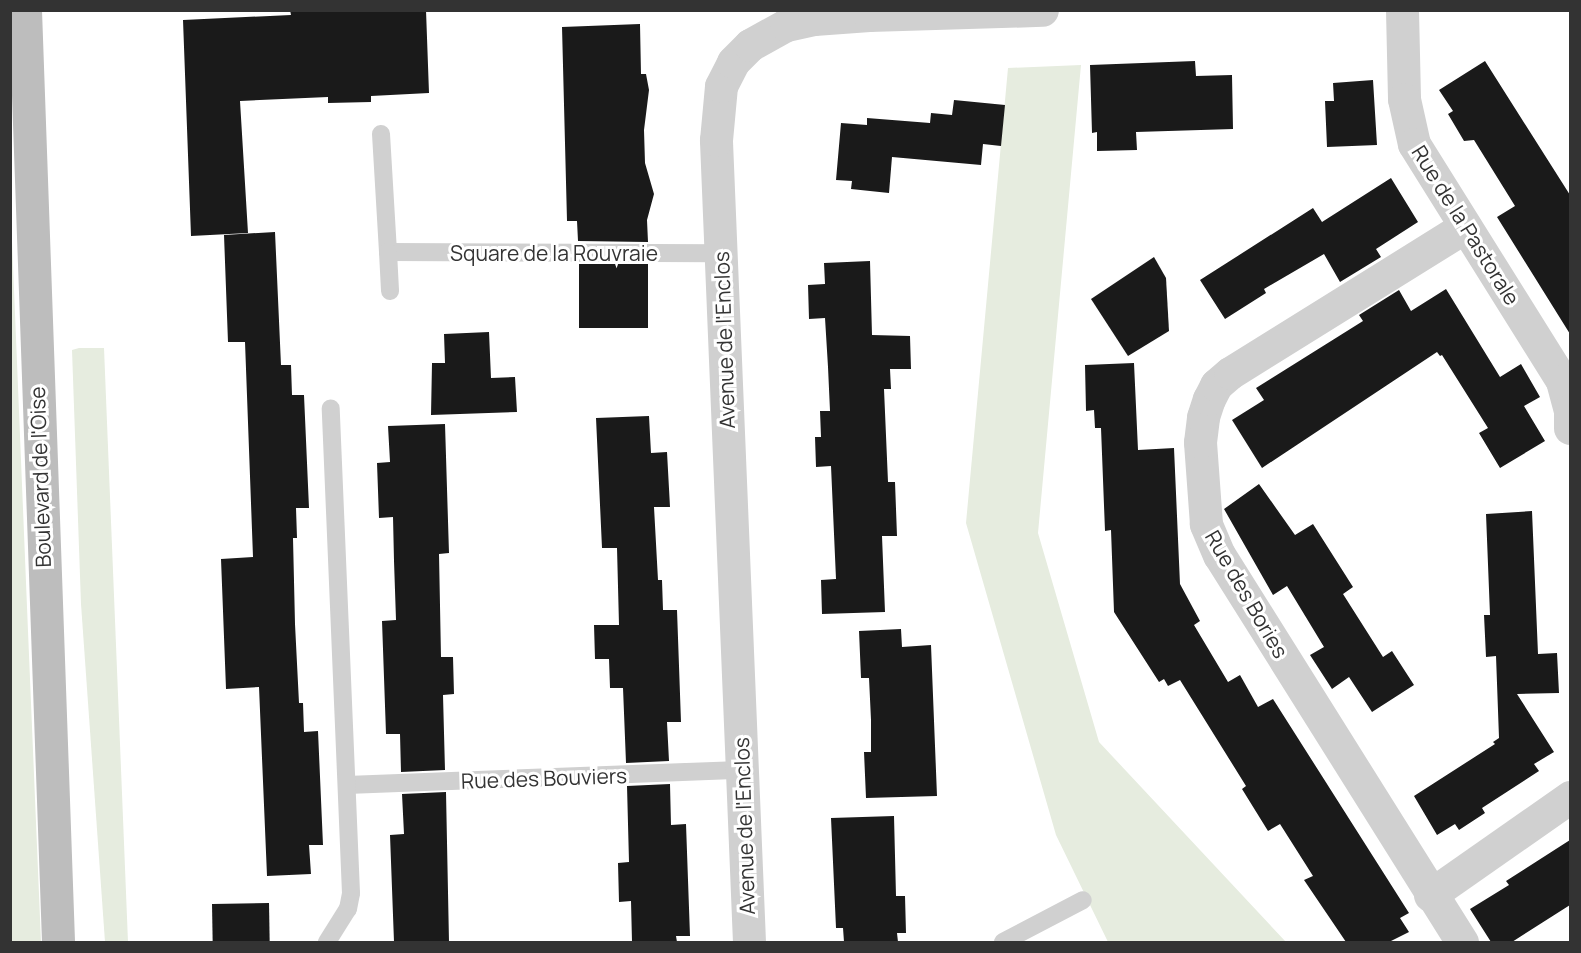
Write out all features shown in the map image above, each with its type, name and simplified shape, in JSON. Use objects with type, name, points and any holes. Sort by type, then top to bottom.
[{"type":"main road","name":"Boulevard de l'Oise","points":[[25,10],[57,942]]},
{"type":"street","name":"Avenue de l'Enclos","points":[[748,942],[716,140],[722,86],[733,62],[750,45],[786,26],[813,19],[869,13],[1042,10]]},
{"type":"street","name":"Rue de la Pastorale","points":[[1402,10],[1404,99],[1407,122],[1414,144],[1562,381],[1570,410],[1570,428]]},
{"type":"street","name":"Rue des Bories","points":[[1462,942],[1430,895],[1219,555],[1206,524],[1200,442],[1203,417],[1209,399],[1216,385],[1230,373],[1465,227]]},
{"type":"street","points":[[1430,895],[1570,797]]},
{"type":"lane","points":[[381,134],[390,291]]},
{"type":"lane","name":"Square de la Rouvraie","points":[[388,252],[720,253]]},
{"type":"lane","points":[[327,942],[348,909],[351,893],[331,408]]},
{"type":"lane","name":"Rue des Bouviers","points":[[347,785],[741,770]]},
{"type":"lane","points":[[1003,942],[1083,900]]},
{"type":"shaded area","points":[[1081,65],[1038,533],[1099,742],[1286,942],[1108,942],[1056,835],[966,523],[1008,68]]},
{"type":"shaded area","points":[[11,216],[28,631],[41,942],[10,942]]},
{"type":"shaded area","points":[[104,348],[128,942],[105,942],[81,604],[72,350]]},
{"type":"building","points":[[290,10],[426,10],[429,93],[371,96],[371,102],[328,103],[328,97],[240,101],[248,233],[191,236],[183,20],[291,15]]},
{"type":"building","points":[[640,24],[641,74],[646,74],[649,90],[644,130],[645,163],[654,194],[647,220],[648,242],[578,241],[577,221],[567,221],[562,27]]},
{"type":"building","points":[[1195,61],[1196,76],[1232,75],[1233,129],[1136,132],[1137,150],[1097,151],[1097,132],[1092,133],[1090,65]]},
{"type":"building","points":[[1485,61],[1570,195],[1570,334],[1497,217],[1515,206],[1474,140],[1464,141],[1448,114],[1453,111],[1439,90]]},
{"type":"building","points":[[1373,80],[1377,145],[1327,147],[1325,101],[1334,101],[1333,83]]},
{"type":"building","points":[[954,100],[1005,105],[1001,146],[983,144],[981,165],[892,157],[889,193],[851,189],[852,181],[836,180],[841,123],[867,125],[867,118],[930,123],[931,113],[952,115]]},
{"type":"building","points":[[1391,178],[1418,222],[1376,249],[1381,257],[1340,282],[1324,254],[1264,289],[1266,293],[1225,319],[1200,280],[1313,208],[1322,222]]},
{"type":"building","points":[[275,232],[281,365],[291,365],[292,395],[304,395],[309,508],[296,508],[297,538],[293,538],[295,624],[299,703],[303,703],[304,732],[318,731],[323,845],[309,845],[311,874],[267,876],[259,687],[226,689],[221,559],[253,557],[245,342],[228,342],[224,235]]},
{"type":"building","points":[[1154,257],[1166,278],[1169,331],[1128,356],[1091,299]]},
{"type":"building","points":[[870,261],[872,335],[910,336],[911,369],[890,369],[891,389],[884,389],[888,482],[895,482],[897,536],[882,536],[885,612],[822,614],[821,580],[836,579],[831,466],[816,467],[815,437],[821,437],[820,411],[830,411],[825,318],[809,319],[808,285],[825,284],[824,263]]},
{"type":"building","points":[[579,264],[648,264],[648,328],[579,328]]},
{"type":"building","points":[[1446,289],[1500,377],[1521,364],[1540,397],[1524,406],[1545,441],[1500,468],[1479,433],[1488,428],[1442,355],[1440,356],[1437,352],[1262,468],[1232,420],[1264,400],[1256,388],[1363,321],[1359,315],[1399,290],[1411,311]]},
{"type":"building","points":[[489,332],[491,378],[515,377],[517,412],[431,415],[432,363],[445,363],[444,334]]},
{"type":"building","points":[[1134,363],[1138,450],[1174,448],[1180,584],[1200,621],[1194,625],[1228,682],[1240,675],[1258,707],[1273,699],[1409,913],[1400,918],[1409,932],[1389,942],[1346,942],[1304,880],[1313,876],[1280,824],[1268,831],[1242,789],[1246,786],[1180,680],[1168,686],[1164,679],[1159,682],[1114,612],[1111,530],[1105,531],[1101,428],[1095,428],[1094,410],[1086,411],[1085,365]]},
{"type":"building","points":[[649,416],[651,453],[667,452],[670,507],[654,507],[658,580],[662,580],[663,610],[677,610],[681,722],[667,722],[669,761],[626,763],[623,688],[610,688],[609,659],[595,659],[594,625],[619,625],[617,548],[602,548],[596,418]]},
{"type":"building","points":[[445,424],[449,553],[439,554],[441,657],[453,657],[454,694],[443,695],[445,770],[401,772],[400,734],[386,734],[382,621],[396,620],[393,517],[379,518],[377,463],[390,462],[388,426]]},
{"type":"building","points":[[1259,484],[1295,535],[1313,524],[1353,587],[1343,594],[1383,657],[1392,651],[1414,685],[1372,712],[1349,677],[1332,689],[1310,655],[1324,647],[1287,586],[1273,595],[1224,509]]},
{"type":"building","points":[[1532,511],[1538,654],[1557,653],[1559,693],[1517,694],[1554,752],[1534,764],[1539,771],[1482,808],[1485,813],[1459,830],[1455,824],[1437,835],[1414,796],[1495,744],[1493,742],[1499,738],[1496,656],[1486,657],[1484,615],[1490,615],[1486,514]]},
{"type":"building","points":[[901,629],[902,647],[931,645],[937,796],[866,798],[864,752],[871,752],[871,720],[869,678],[861,678],[859,631]]},
{"type":"building","points":[[670,784],[671,825],[686,824],[690,936],[676,936],[677,942],[632,942],[631,901],[619,902],[618,863],[629,862],[627,786]]},
{"type":"building","points":[[446,792],[449,942],[394,942],[390,835],[404,834],[402,794]]},
{"type":"building","points":[[894,816],[896,896],[905,896],[906,933],[897,933],[898,942],[844,942],[843,928],[836,928],[831,818]]},
{"type":"building","points":[[1570,840],[1570,905],[1512,942],[1491,942],[1470,909],[1509,885],[1506,881]]},
{"type":"building","points":[[269,903],[270,942],[213,942],[212,904]]}]
